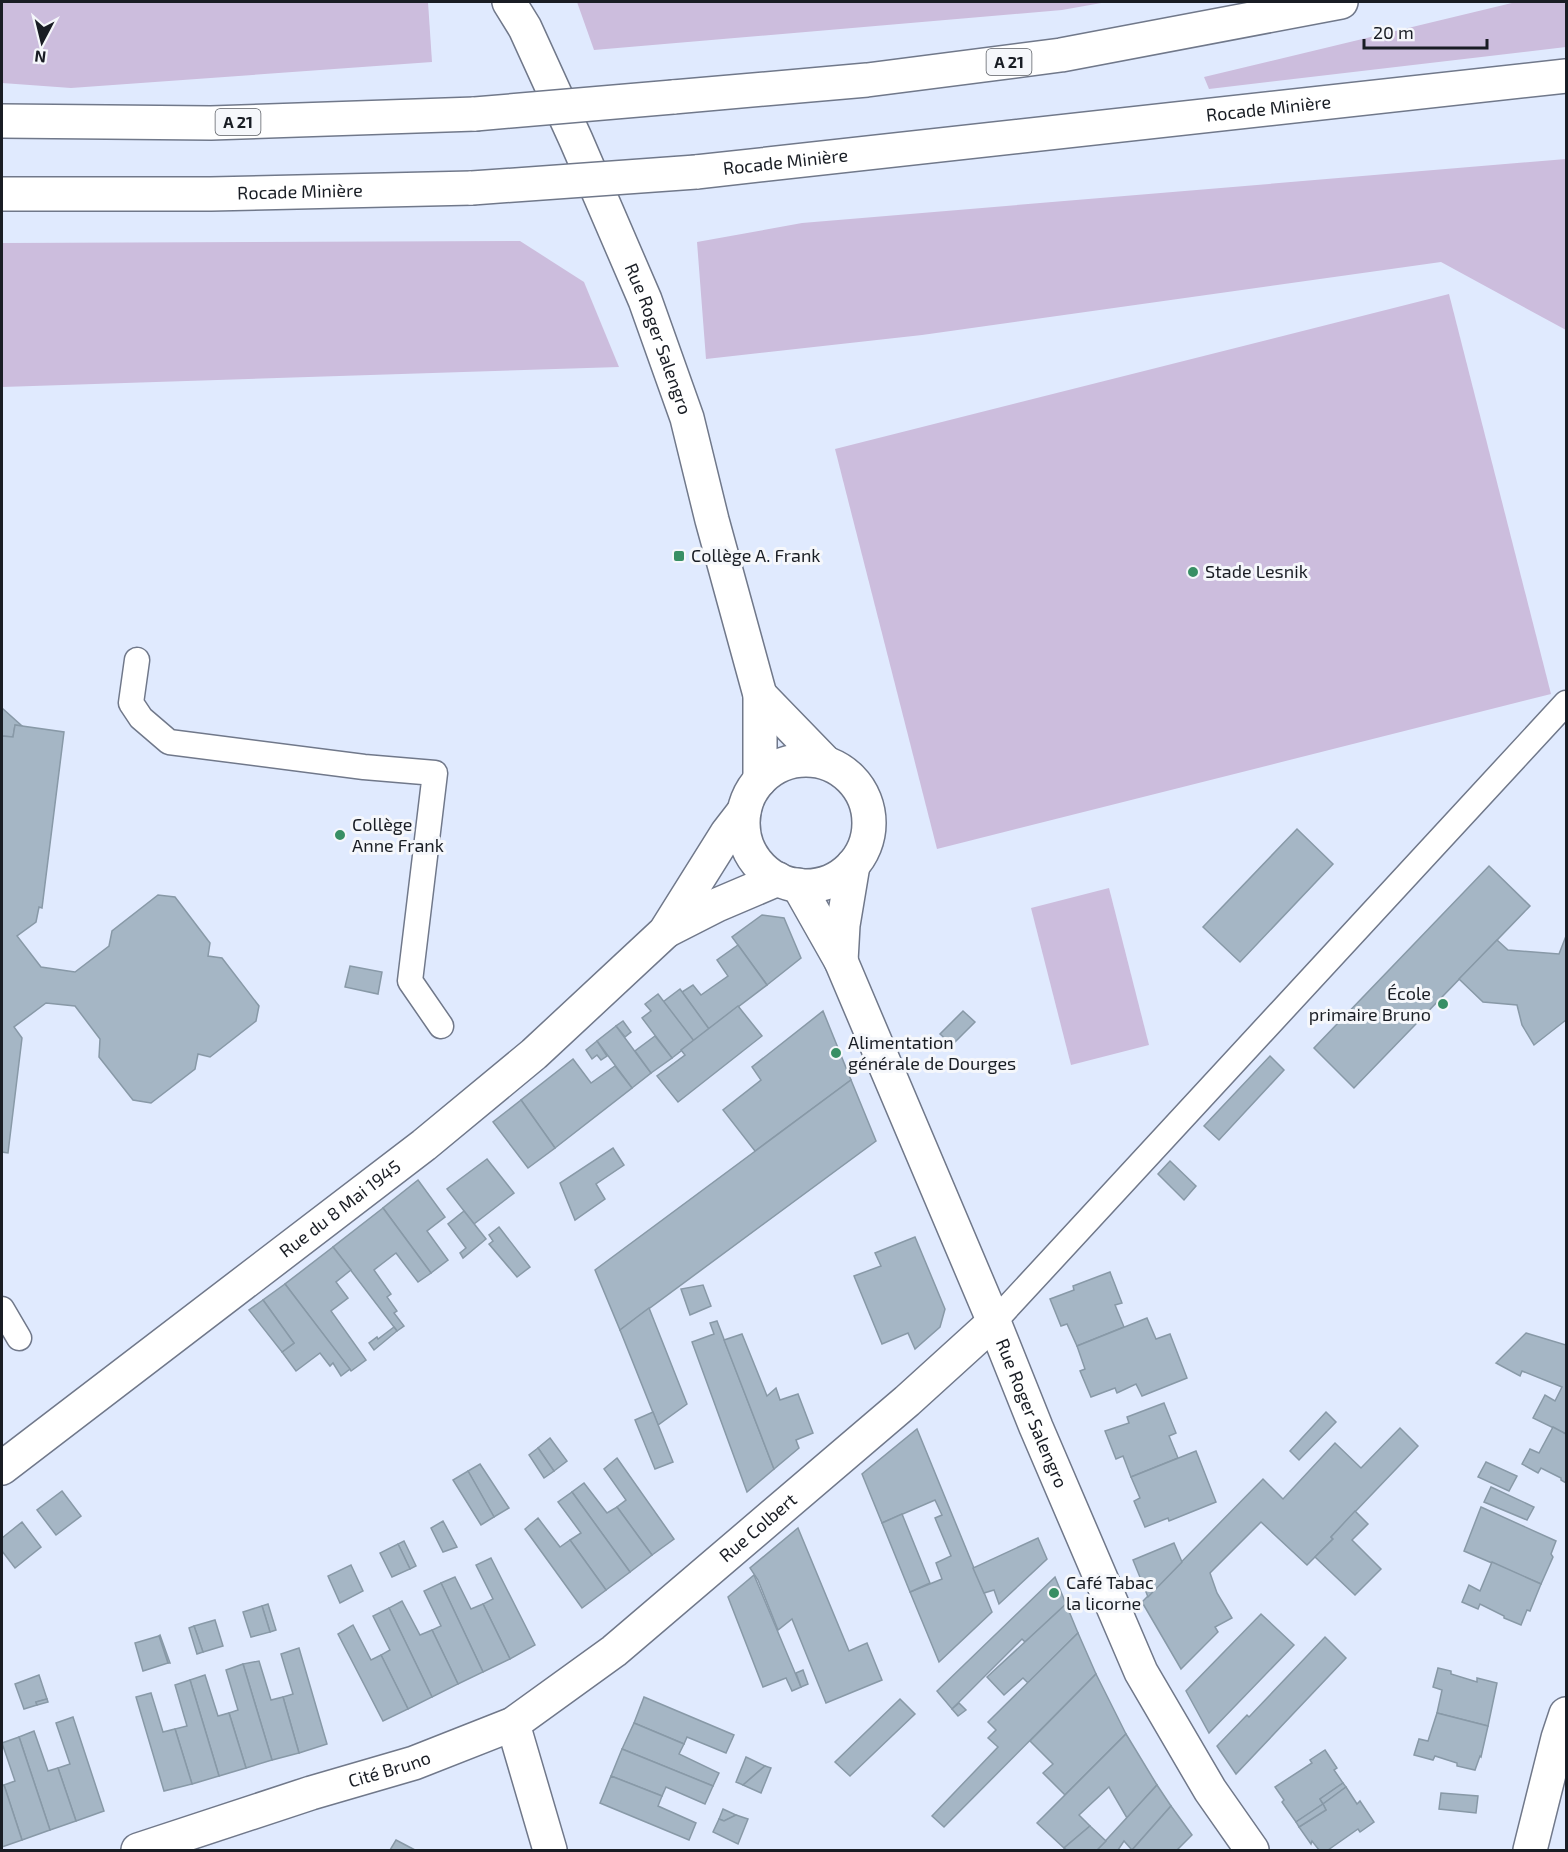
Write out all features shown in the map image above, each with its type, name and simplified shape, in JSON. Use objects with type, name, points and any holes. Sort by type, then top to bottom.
[{"type":"main road","name":"Rue Roger Salengro","points":[[509,2],[525,28],[645,300],[687,418],[760,695],[760,780]]},
{"type":"main road","name":"A 21","points":[[2,121],[211,123],[475,114],[867,81],[1061,55],[1341,2]]},
{"type":"main road","name":"Rocade Minière","points":[[2,194],[211,194],[472,188],[696,172],[1566,76]]},
{"type":"main road","points":[[1299,106],[1566,99]]},
{"type":"main road","name":"Rue Roger Salengro","points":[[760,695],[825,762]]},
{"type":"main road","points":[[802,760],[825,762],[844,772],[858,787],[867,806],[869,827],[864,847],[853,865],[842,875],[828,882],[813,885],[788,882],[762,867],[750,851],[744,832],[744,811],[749,795],[760,780],[780,765],[802,760]]},
{"type":"main road","name":"Rue du 8 Mai 1945","points":[[2,1468],[424,1145],[534,1053],[664,932],[727,832],[744,811]]},
{"type":"main road","name":"Rue Roger Salengro","points":[[841,961],[843,925],[853,865]]},
{"type":"main road","name":"Rue Roger Salengro","points":[[788,882],[841,961],[1141,1672],[1210,1790],[1252,1851]]},
{"type":"main road","name":"Rue du 8 Mai 1945","points":[[664,932],[717,905],[788,882]]},
{"type":"main road","name":"Rue Colbert","points":[[513,1724],[614,1651],[907,1401],[994,1322]]},
{"type":"main road","points":[[1530,1851],[1566,1714]]},
{"type":"main road","points":[[513,1724],[550,1851]]},
{"type":"main road","name":"Cité Bruno","points":[[138,1851],[311,1793],[414,1763],[513,1724]]},
{"type":"lane","points":[[137,660],[131,703],[141,718],[169,742],[364,767],[435,773],[410,981],[441,1026]]},
{"type":"lane","points":[[994,1322],[1566,703]]},
{"type":"lane","points":[[2,1310],[19,1338]]},
{"type":"shaded area","points":[[2,2],[428,2],[432,62],[71,88],[2,83]]},
{"type":"shaded area","points":[[577,2],[1107,2],[1062,10],[594,50]]},
{"type":"shaded area","points":[[1516,2],[1566,2],[1566,47],[1209,89],[1204,77]]},
{"type":"shaded area","points":[[1566,159],[1566,330],[1441,262],[922,335],[706,359],[697,242],[802,223]]},
{"type":"shaded area","points":[[520,241],[584,282],[619,367],[2,387],[2,243]]},
{"type":"shaded area","name":"Stade Lesnik","points":[[1449,294],[1551,694],[937,849],[835,449]]},
{"type":"shaded area","points":[[1109,888],[1149,1045],[1071,1065],[1031,908]]},
{"type":"building","points":[[2,708],[22,726],[15,725],[13,737],[2,736]]},
{"type":"building","points":[[15,725],[64,732],[42,908],[39,907],[36,922],[17,936],[41,967],[75,972],[109,946],[112,931],[158,895],[175,897],[210,943],[208,956],[222,958],[259,1006],[256,1021],[210,1057],[198,1054],[195,1069],[151,1103],[133,1100],[99,1057],[100,1039],[75,1006],[46,1003],[14,1027],[22,1038],[8,1153],[2,1152],[2,736],[13,737]]},
{"type":"building","points":[[1297,829],[1333,864],[1240,962],[1203,927]]},
{"type":"building","points":[[1489,866],[1530,906],[1354,1088],[1314,1048]]},
{"type":"building","points":[[762,915],[784,918],[801,958],[767,985],[732,937]]},
{"type":"building","points":[[1566,936],[1566,1020],[1534,1045],[1522,1025],[1517,1005],[1483,1002],[1459,979],[1497,940],[1508,950],[1559,954]]},
{"type":"building","points":[[738,945],[767,985],[709,1029],[682,992],[693,985],[701,995],[728,976],[717,960]]},
{"type":"building","points":[[350,966],[382,972],[378,994],[345,987]]},
{"type":"building","points":[[680,989],[709,1029],[694,1041],[663,1002]]},
{"type":"building","points":[[658,994],[694,1041],[672,1058],[642,1018],[651,1011],[645,1004]]},
{"type":"building","points":[[738,1006],[762,1036],[678,1102],[657,1076],[685,1055],[681,1050]]},
{"type":"building","points":[[823,1011],[851,1080],[755,1151],[723,1110],[761,1080],[752,1067]]},
{"type":"building","points":[[963,1011],[975,1022],[952,1045],[940,1034]]},
{"type":"building","points":[[623,1021],[631,1032],[625,1037],[616,1026]]},
{"type":"building","points":[[616,1026],[651,1073],[632,1088],[597,1041]]},
{"type":"building","points":[[655,1036],[672,1058],[651,1073],[635,1051]]},
{"type":"building","points":[[597,1041],[607,1056],[601,1060],[597,1055],[592,1059],[586,1050]]},
{"type":"building","points":[[1270,1056],[1284,1070],[1219,1140],[1204,1126]]},
{"type":"building","points":[[573,1059],[591,1083],[615,1066],[632,1088],[555,1148],[521,1100]]},
{"type":"building","points":[[851,1080],[876,1141],[620,1330],[595,1270]]},
{"type":"building","points":[[521,1100],[555,1148],[528,1168],[493,1122]]},
{"type":"building","points":[[613,1148],[624,1165],[596,1184],[605,1199],[575,1220],[560,1183]]},
{"type":"building","points":[[487,1159],[514,1193],[474,1224],[447,1189]]},
{"type":"building","points":[[1170,1161],[1196,1186],[1184,1200],[1158,1174]]},
{"type":"building","points":[[418,1180],[445,1217],[427,1231],[448,1260],[431,1273],[383,1208]]},
{"type":"building","points":[[383,1208],[431,1273],[418,1282],[396,1253],[374,1270],[391,1294],[387,1297],[397,1311],[394,1313],[404,1326],[397,1331],[333,1247]]},
{"type":"building","points":[[464,1211],[486,1239],[463,1258],[460,1253],[466,1248],[448,1224]]},
{"type":"building","points":[[499,1227],[530,1267],[517,1277],[489,1244],[493,1241],[489,1235]]},
{"type":"building","points":[[915,1237],[945,1309],[940,1327],[915,1349],[908,1333],[882,1344],[854,1276],[881,1266],[875,1253]]},
{"type":"building","points":[[333,1247],[351,1270],[336,1282],[348,1298],[331,1311],[366,1360],[351,1371],[285,1284]]},
{"type":"building","points":[[1110,1272],[1122,1303],[1115,1305],[1124,1327],[1077,1346],[1067,1324],[1061,1326],[1050,1299],[1074,1290],[1073,1286]]},
{"type":"building","points":[[285,1284],[350,1369],[341,1376],[333,1363],[330,1366],[320,1353],[296,1371],[282,1352],[294,1343],[263,1300]]},
{"type":"building","points":[[703,1285],[711,1306],[690,1315],[681,1289]]},
{"type":"building","points":[[263,1300],[294,1343],[282,1352],[249,1310]]},
{"type":"building","points":[[649,1308],[687,1404],[658,1425],[620,1330]]},
{"type":"building","points":[[1147,1318],[1156,1339],[1170,1334],[1187,1378],[1142,1396],[1136,1384],[1117,1393],[1115,1388],[1091,1397],[1080,1371],[1085,1369],[1077,1346]]},
{"type":"building","points":[[717,1321],[774,1469],[747,1492],[692,1342],[714,1334],[710,1323]]},
{"type":"building","points":[[394,1327],[397,1331],[374,1350],[369,1343]]},
{"type":"building","points":[[1526,1333],[1566,1345],[1566,1434],[1533,1418],[1545,1395],[1555,1401],[1562,1387],[1522,1371],[1520,1376],[1496,1363]]},
{"type":"building","points":[[742,1334],[767,1396],[776,1388],[780,1400],[798,1394],[813,1433],[796,1440],[799,1448],[774,1469],[724,1340]]},
{"type":"building","points":[[1164,1403],[1176,1433],[1169,1436],[1178,1458],[1131,1477],[1123,1456],[1116,1459],[1105,1431],[1129,1423],[1127,1417]]},
{"type":"building","points":[[653,1412],[673,1462],[655,1469],[635,1420]]},
{"type":"building","points":[[1326,1412],[1336,1422],[1299,1460],[1290,1451]]},
{"type":"building","points":[[1553,1427],[1566,1434],[1566,1483],[1541,1468],[1538,1473],[1522,1464],[1530,1449],[1539,1453]]},
{"type":"building","points":[[1400,1428],[1418,1446],[1307,1565],[1261,1522],[1210,1573],[1217,1593],[1232,1618],[1215,1627],[1218,1632],[1181,1669],[1142,1602],[1263,1479],[1283,1499],[1335,1443],[1361,1468]]},
{"type":"building","points":[[917,1429],[992,1612],[939,1662],[910,1592],[942,1579],[936,1563],[951,1556],[935,1518],[942,1515],[935,1500],[882,1523],[862,1474]]},
{"type":"building","points":[[550,1438],[567,1461],[554,1471],[538,1448]]},
{"type":"building","points":[[538,1448],[554,1471],[544,1478],[529,1455]]},
{"type":"building","points":[[1196,1451],[1216,1502],[1169,1521],[1168,1518],[1145,1527],[1134,1501],[1140,1498],[1131,1477]]},
{"type":"building","points":[[617,1458],[674,1539],[652,1555],[617,1507],[626,1500],[604,1469]]},
{"type":"building","points":[[1486,1462],[1517,1476],[1509,1491],[1478,1477]]},
{"type":"building","points":[[480,1464],[509,1508],[494,1517],[468,1471]]},
{"type":"building","points":[[468,1471],[494,1517],[481,1525],[453,1480]]},
{"type":"building","points":[[584,1483],[607,1513],[617,1507],[652,1555],[630,1572],[572,1492]]},
{"type":"building","points":[[1491,1487],[1534,1507],[1527,1520],[1484,1502]]},
{"type":"building","points":[[62,1491],[81,1516],[56,1535],[37,1510]]},
{"type":"building","points":[[572,1492],[630,1572],[606,1590],[570,1540],[581,1533],[558,1502]]},
{"type":"building","points":[[1481,1507],[1556,1541],[1551,1554],[1553,1557],[1541,1584],[1464,1551]]},
{"type":"building","points":[[1355,1511],[1368,1524],[1352,1540],[1381,1569],[1355,1595],[1315,1557]]},
{"type":"building","points":[[902,1514],[930,1583],[910,1592],[882,1523]]},
{"type":"building","points":[[538,1518],[560,1547],[570,1540],[606,1590],[582,1608],[525,1529]]},
{"type":"building","points":[[443,1521],[457,1547],[443,1552],[431,1528]]},
{"type":"building","points":[[22,1522],[41,1547],[15,1568],[2,1551],[2,1538]]},
{"type":"building","points":[[798,1528],[849,1651],[867,1643],[882,1680],[826,1703],[792,1619],[778,1630],[758,1580],[750,1568]]},
{"type":"building","points":[[1038,1538],[1047,1559],[999,1604],[994,1590],[984,1593],[973,1568]]},
{"type":"building","points":[[404,1541],[416,1566],[410,1569],[398,1544]]},
{"type":"building","points":[[1174,1543],[1182,1562],[1148,1597],[1133,1560]]},
{"type":"building","points":[[398,1544],[410,1569],[392,1577],[380,1553]]},
{"type":"building","points":[[491,1558],[535,1645],[510,1659],[483,1604],[493,1599],[476,1565]]},
{"type":"building","points":[[1492,1562],[1541,1584],[1530,1611],[1527,1610],[1521,1625],[1480,1604],[1478,1609],[1462,1602],[1469,1585],[1480,1591]]},
{"type":"building","points":[[351,1565],[363,1591],[340,1603],[328,1576]]},
{"type":"building","points":[[754,1575],[801,1687],[792,1691],[786,1678],[763,1687],[728,1597]]},
{"type":"building","points":[[455,1577],[471,1609],[483,1604],[510,1659],[483,1672],[441,1583]]},
{"type":"building","points":[[1055,1577],[1066,1604],[1025,1642],[1022,1639],[952,1709],[937,1691]]},
{"type":"building","points":[[441,1583],[483,1672],[458,1684],[432,1630],[441,1626],[424,1591]]},
{"type":"building","points":[[402,1601],[420,1635],[432,1630],[458,1684],[432,1697],[389,1608]]},
{"type":"building","points":[[268,1604],[276,1630],[270,1632],[262,1606]]},
{"type":"building","points":[[1066,1604],[1078,1633],[1028,1683],[1023,1678],[1004,1695],[987,1677]]},
{"type":"building","points":[[262,1606],[270,1632],[251,1637],[243,1612]]},
{"type":"building","points":[[389,1608],[432,1697],[408,1709],[381,1655],[390,1650],[373,1616]]},
{"type":"building","points":[[1261,1614],[1294,1645],[1209,1733],[1186,1691]]},
{"type":"building","points":[[215,1620],[223,1646],[203,1652],[194,1626]]},
{"type":"building","points":[[353,1625],[371,1660],[381,1655],[408,1709],[383,1721],[338,1634]]},
{"type":"building","points":[[194,1626],[203,1652],[197,1654],[189,1628]]},
{"type":"building","points":[[1078,1633],[1096,1674],[944,1827],[932,1816],[998,1747],[988,1738],[996,1730],[988,1722]]},
{"type":"building","points":[[160,1635],[170,1663],[168,1663]]},
{"type":"building","points":[[159,1636],[168,1663],[143,1671],[135,1643]]},
{"type":"building","points":[[1325,1637],[1346,1658],[1236,1774],[1217,1746],[1247,1715],[1249,1717]]},
{"type":"building","points":[[299,1648],[327,1744],[299,1753],[283,1697],[293,1694],[281,1654]]},
{"type":"building","points":[[259,1661],[271,1700],[283,1697],[299,1753],[272,1760],[243,1664]]},
{"type":"building","points":[[243,1664],[272,1760],[246,1768],[229,1713],[238,1710],[226,1670]]},
{"type":"building","points":[[1438,1668],[1477,1682],[1477,1678],[1497,1683],[1488,1726],[1437,1713],[1442,1690],[1433,1687]]},
{"type":"building","points":[[803,1670],[808,1684],[801,1687],[796,1673]]},
{"type":"building","points":[[1096,1674],[1126,1734],[1065,1795],[1043,1773],[1053,1764],[1030,1741]]},
{"type":"building","points":[[39,1675],[47,1699],[24,1709],[15,1684]]},
{"type":"building","points":[[205,1675],[218,1716],[229,1713],[246,1768],[219,1776],[190,1680]]},
{"type":"building","points":[[190,1680],[219,1776],[192,1784],[175,1729],[187,1726],[175,1685]]},
{"type":"building","points":[[151,1693],[163,1732],[175,1729],[192,1784],[164,1791],[136,1697]]},
{"type":"building","points":[[644,1697],[734,1735],[726,1753],[687,1737],[684,1744],[634,1723]]},
{"type":"building","points":[[47,1699],[48,1702],[37,1705],[36,1702]]},
{"type":"building","points":[[900,1699],[915,1714],[850,1776],[835,1762]]},
{"type":"building","points":[[959,1703],[966,1710],[958,1716],[952,1709]]},
{"type":"building","points":[[1437,1713],[1488,1726],[1481,1757],[1475,1770],[1457,1766],[1457,1763],[1435,1756],[1433,1760],[1414,1755],[1419,1739],[1428,1741]]},
{"type":"building","points":[[73,1717],[104,1811],[76,1821],[58,1768],[70,1764],[56,1723]]},
{"type":"building","points":[[634,1723],[684,1744],[679,1754],[719,1773],[713,1786],[622,1749]]},
{"type":"building","points":[[34,1731],[48,1771],[58,1768],[76,1821],[50,1830],[19,1737]]},
{"type":"building","points":[[1126,1734],[1157,1785],[1127,1818],[1109,1787],[1079,1815],[1090,1826],[1064,1848],[1037,1823]]},
{"type":"building","points":[[19,1737],[50,1830],[22,1840],[4,1785],[15,1781],[2,1743]]},
{"type":"building","points":[[622,1749],[713,1786],[705,1804],[666,1787],[662,1796],[611,1776]]},
{"type":"building","points":[[1325,1750],[1337,1768],[1334,1770],[1343,1783],[1320,1799],[1323,1804],[1296,1822],[1275,1787],[1312,1763],[1310,1760]]},
{"type":"building","points":[[746,1757],[765,1766],[743,1785],[736,1782]]},
{"type":"building","points":[[765,1766],[771,1768],[761,1793],[743,1785]]},
{"type":"building","points":[[611,1776],[662,1796],[658,1806],[696,1823],[689,1840],[600,1803]]},
{"type":"building","points":[[1343,1783],[1346,1787],[1323,1804],[1320,1799]]},
{"type":"building","points":[[4,1785],[22,1840],[2,1847],[2,1786]]},
{"type":"building","points":[[1157,1785],[1171,1806],[1132,1850],[1124,1841],[1118,1850],[1097,1850]]},
{"type":"building","points":[[1346,1787],[1357,1804],[1360,1801],[1374,1822],[1360,1832],[1358,1829],[1328,1850],[1319,1850],[1312,1841],[1311,1844],[1299,1827],[1326,1810],[1323,1804]]},
{"type":"building","points":[[1441,1793],[1478,1796],[1476,1813],[1439,1809]]},
{"type":"building","points":[[1323,1804],[1326,1810],[1299,1827],[1296,1822]]},
{"type":"building","points":[[1171,1806],[1192,1835],[1177,1850],[1132,1850]]},
{"type":"building","points":[[723,1809],[736,1815],[724,1821],[719,1819]]},
{"type":"building","points":[[736,1815],[748,1819],[738,1844],[713,1832],[719,1819],[724,1821]]},
{"type":"building","points":[[1090,1826],[1106,1841],[1097,1850],[1067,1850],[1064,1848]]},
{"type":"building","points":[[396,1840],[415,1850],[390,1850]]},
{"type":"place","name":"Collège A. Frank","points":[[679,556]]},
{"type":"place","name":"Stade Lesnik","points":[[1193,572]]},
{"type":"place","name":"Collège Anne Frank","points":[[340,835]]},
{"type":"place","name":"École primaire Bruno","points":[[1443,1004]]},
{"type":"place","name":"Alimentation générale de Dourges","points":[[836,1053]]},
{"type":"place","name":"Café Tabac la licorne","points":[[1054,1593]]}]
